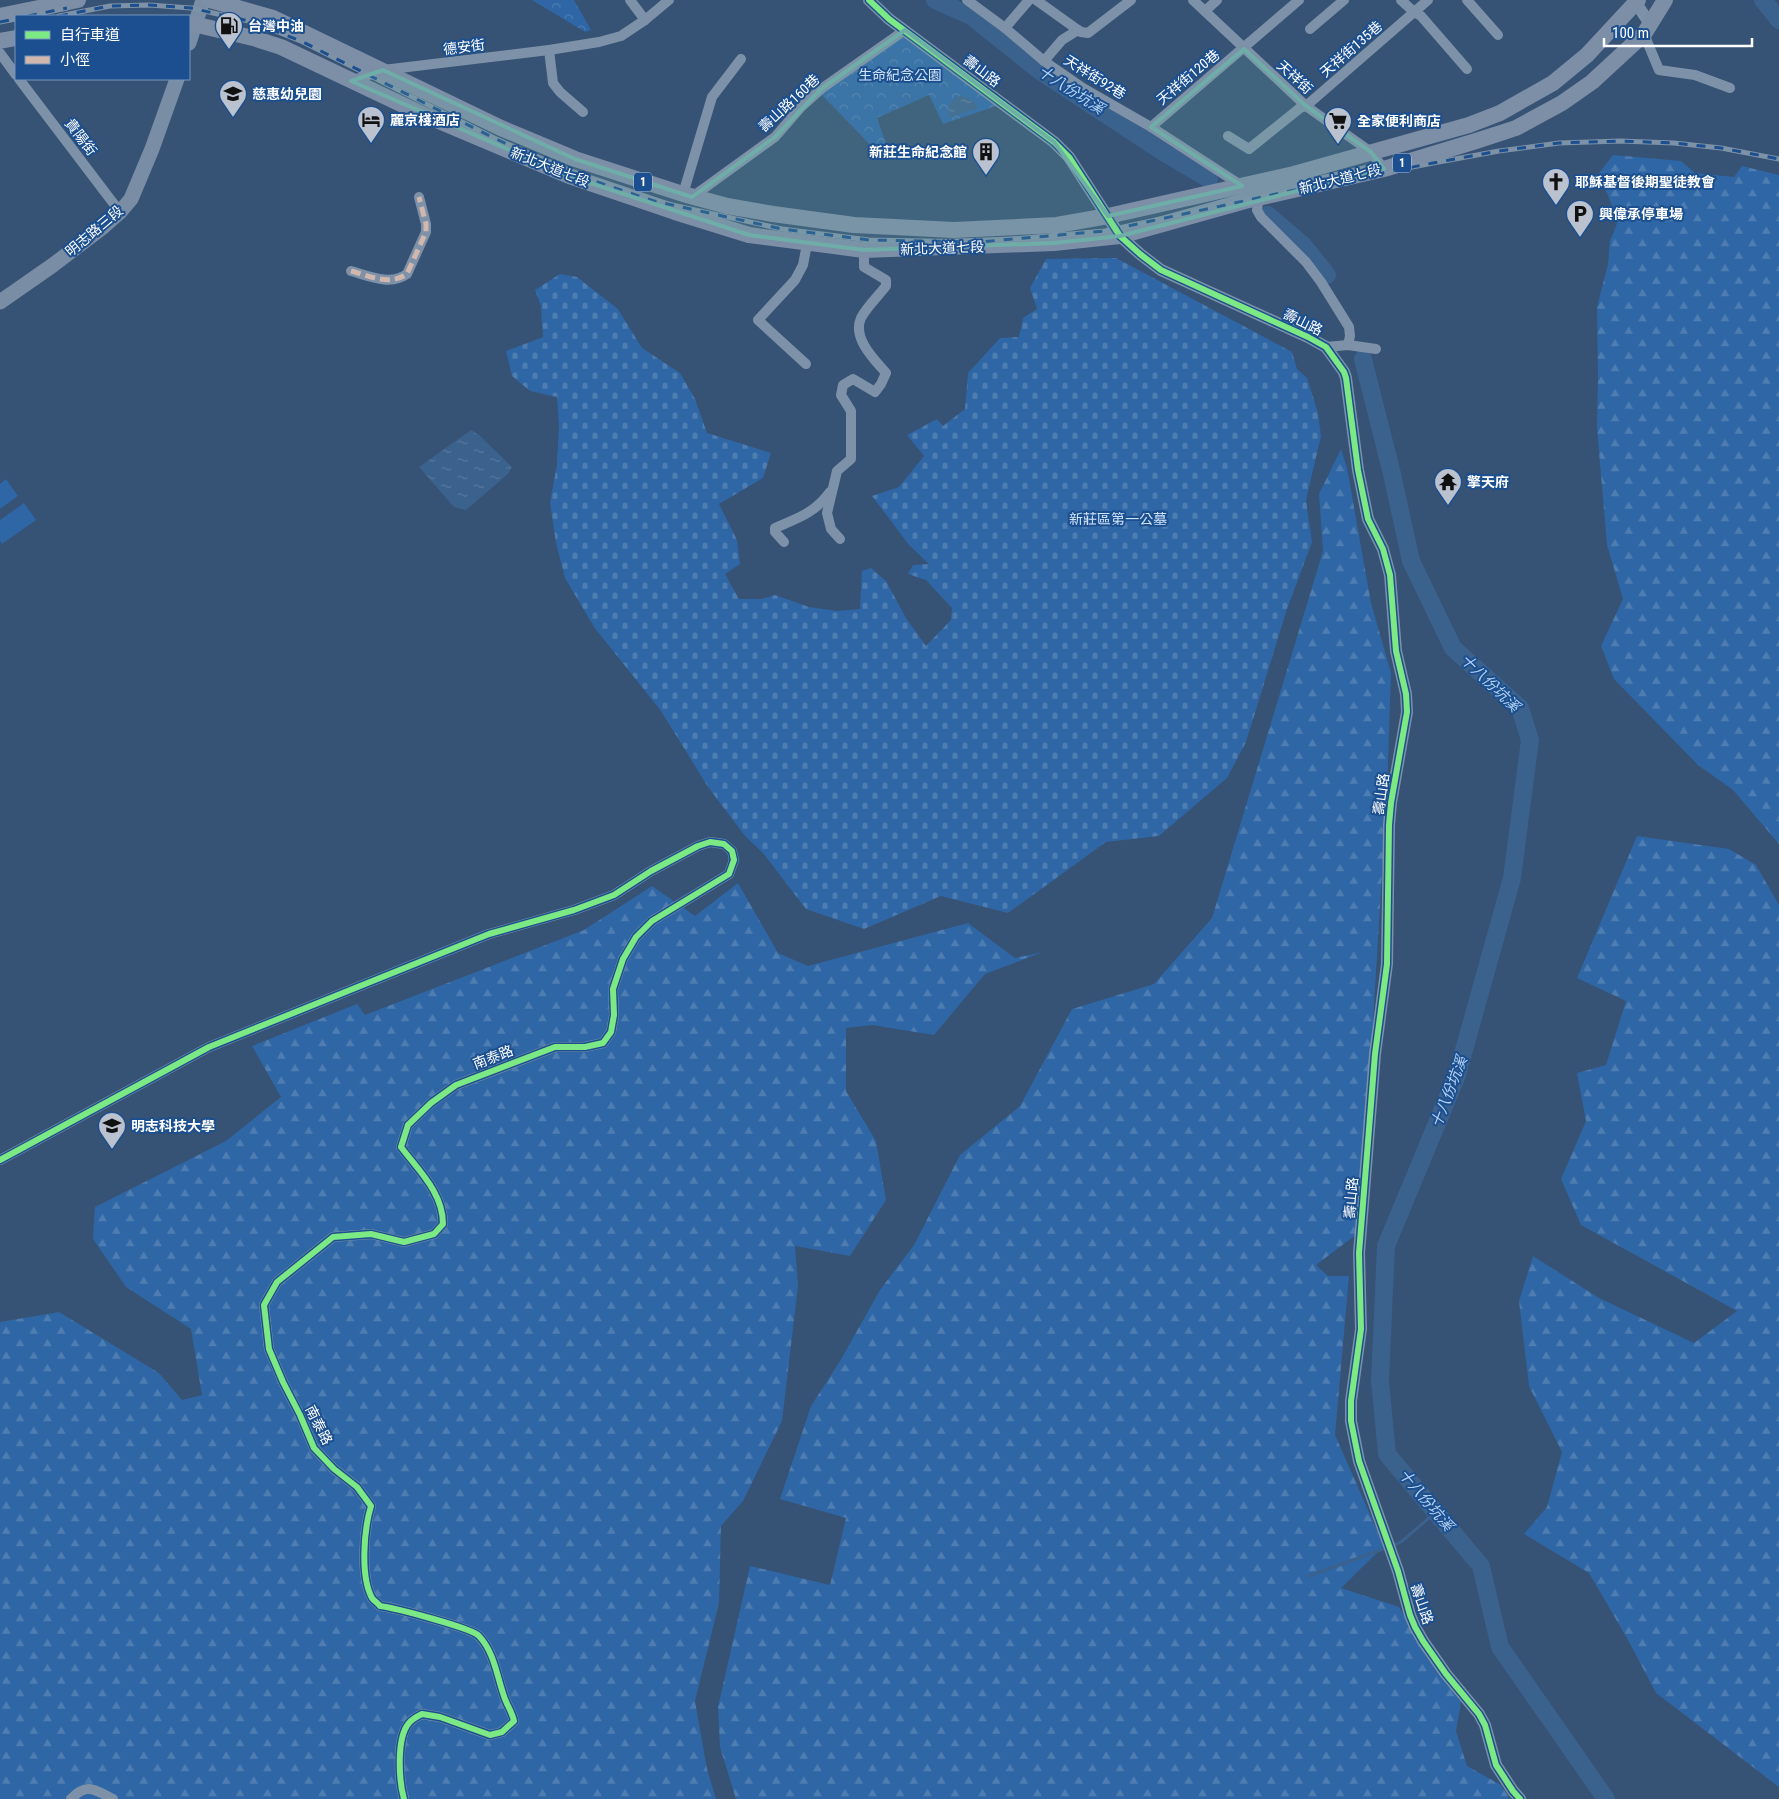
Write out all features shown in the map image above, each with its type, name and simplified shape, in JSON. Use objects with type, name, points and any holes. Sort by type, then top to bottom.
[{"type":"main road","points":[[0,16],[78,0]]},
{"type":"main road","points":[[190,36],[192,23],[203,0]]},
{"type":"main road","name":"新北大道七段","points":[[210,0],[273,18],[501,128],[575,159],[688,196],[773,214],[864,226],[954,230],[1057,225],[1108,216],[1294,174],[1469,125],[1500,113],[1553,83],[1587,55],[1636,1]]},
{"type":"main road","name":"新北大道七段","points":[[192,23],[281,47],[422,114],[570,176],[749,235],[864,250],[1054,244],[1120,236],[1264,197],[1384,169],[1516,128],[1562,103],[1592,82],[1647,29],[1665,0]]},
{"type":"main road","points":[[0,41],[15,38]]},
{"type":"main road","name":"明志路三段","points":[[0,302],[53,265],[120,212],[131,199],[152,149],[177,80]]},
{"type":"street","points":[[630,0],[646,20]]},
{"type":"street","name":"德安街","points":[[352,81],[383,70],[549,50],[599,42],[621,36],[646,20],[669,0]]},
{"type":"street","name":"壽山路","points":[[869,0],[905,30],[1054,142],[1069,157],[1120,236],[1140,254],[1161,270],[1326,347],[1344,372],[1358,470],[1368,519],[1383,549],[1390,575],[1396,650],[1406,694],[1407,712],[1389,825],[1387,964],[1375,1054],[1359,1252],[1361,1329],[1351,1401],[1351,1421],[1359,1461],[1398,1571],[1415,1627],[1441,1667],[1479,1714],[1496,1765],[1512,1791],[1520,1799]]},
{"type":"street","points":[[967,0],[1005,28],[1044,61]]},
{"type":"street","points":[[1005,28],[1030,0]]},
{"type":"street","points":[[1036,0],[1078,30]]},
{"type":"street","name":"天祥街92巷","points":[[1131,0],[1088,33],[1078,30],[1062,40],[1044,61],[1083,88],[1151,127],[1242,186]]},
{"type":"street","name":"天祥街","points":[[1193,0],[1306,106],[1371,152],[1384,169]]},
{"type":"street","points":[[1204,12],[1217,0]]},
{"type":"street","name":"天祥街120巷","points":[[1151,127],[1299,0]]},
{"type":"street","points":[[1310,29],[1344,0]]},
{"type":"street","points":[[1401,0],[1421,16],[1467,69]]},
{"type":"street","name":"天祥街135巷","points":[[1228,136],[1249,149],[1300,108],[1306,106],[1428,0]]},
{"type":"street","points":[[1467,0],[1498,35]]},
{"type":"street","points":[[1636,1],[1647,29],[1659,70],[1695,75],[1730,88]]},
{"type":"street","name":"壽山路160巷","points":[[688,196],[774,137],[801,107],[821,89],[905,30]]},
{"type":"street","points":[[549,50],[553,83],[560,92],[583,112]]},
{"type":"street","points":[[0,53],[15,74]]},
{"type":"street","points":[[688,196],[712,97],[742,59]]},
{"type":"street","name":"貴陽街","points":[[20,80],[120,212]]},
{"type":"street","points":[[351,271],[388,280],[401,278],[407,274],[426,232],[426,224],[419,197]]},
{"type":"street","points":[[1264,197],[1258,203],[1257,210],[1261,217],[1306,262],[1321,282],[1349,326],[1350,336],[1348,345]]},
{"type":"street","points":[[806,364],[758,320],[795,280],[803,265],[807,244]]},
{"type":"street","points":[[840,539],[831,529],[827,513],[837,471],[851,460],[851,411],[841,395],[843,385],[853,379],[875,392],[886,374],[866,349],[859,330],[861,318],[886,286],[886,280],[864,266],[864,250]]},
{"type":"street","name":"壽山路","points":[[1326,347],[1348,345],[1376,349]]},
{"type":"street","points":[[784,542],[775,532],[775,528],[804,516],[821,505],[832,490]]},
{"type":"street","name":"南泰路","points":[[0,1160],[209,1047],[489,934],[574,910],[614,895],[651,871],[698,846],[710,842],[724,844],[732,851],[734,860],[729,874],[652,921],[636,937],[624,959],[613,989],[614,1015],[611,1032],[603,1043],[585,1048],[555,1047],[456,1085],[431,1103],[408,1125],[401,1147],[435,1192],[443,1210],[443,1224],[434,1234],[404,1242],[371,1234],[333,1237],[277,1282],[264,1305],[268,1349],[314,1448],[334,1469],[357,1487],[371,1506],[366,1522],[364,1563],[372,1599],[380,1606],[449,1624],[478,1634],[491,1654],[505,1699],[514,1720],[502,1732],[490,1735],[440,1717],[422,1714],[409,1723],[401,1741],[401,1789],[404,1799]]},
{"type":"street","points":[[70,1799],[79,1790],[93,1788],[113,1799]]},
{"type":"highlighted area","points":[[905,30],[1054,142],[1108,216],[1242,186],[1151,127],[1244,49],[1306,106],[1371,152],[1384,169],[1120,236],[1054,243],[864,250],[749,235],[569,176],[351,81],[383,70],[575,159],[692,197],[775,137],[821,89]]},
{"type":"green space","points":[[532,0],[574,0],[591,30],[585,32]]},
{"type":"green space","name":"生命紀念公園","points":[[904,36],[996,106],[943,124],[929,95],[877,118],[890,156],[884,159],[820,93]]},
{"type":"green space","points":[[1613,155],[1681,161],[1695,173],[1734,177],[1742,166],[1779,175],[1779,844],[1733,790],[1698,765],[1614,679],[1601,646],[1623,599],[1607,545],[1597,428],[1597,307],[1608,264],[1610,241],[1618,221],[1607,193],[1596,177]]},
{"type":"green space","name":"新莊區第一公墓","points":[[1116,258],[1292,352],[1297,369],[1307,378],[1318,413],[1321,436],[1306,500],[1312,542],[1287,609],[1246,742],[1227,778],[1159,836],[1106,842],[1008,913],[941,896],[864,929],[806,909],[763,853],[745,836],[708,787],[661,711],[594,627],[565,578],[556,543],[550,503],[557,464],[559,425],[557,397],[530,391],[512,376],[506,351],[543,337],[541,306],[535,290],[560,274],[577,277],[618,309],[642,348],[680,373],[695,399],[707,433],[771,453],[763,478],[719,504],[737,540],[740,564],[725,574],[739,599],[761,599],[775,595],[809,607],[837,611],[860,609],[862,571],[871,568],[886,581],[906,618],[926,646],[951,620],[952,608],[926,580],[908,574],[913,565],[929,564],[909,545],[872,496],[899,487],[924,456],[907,435],[937,419],[943,426],[965,409],[968,373],[1000,338],[1019,337],[1023,318],[1037,309],[1030,288],[1046,259]]},
{"type":"green space","points":[[1341,449],[1347,468],[1371,603],[1391,673],[1387,790],[1370,1072],[1357,1234],[1316,1265],[1328,1276],[1349,1276],[1335,1435],[1384,1546],[1341,1588],[1399,1607],[1461,1702],[1456,1731],[1467,1766],[1501,1785],[1510,1799],[736,1799],[720,1747],[718,1707],[750,1566],[830,1585],[846,1518],[780,1499],[811,1406],[840,1361],[880,1290],[914,1245],[960,1155],[1020,1106],[1072,1009],[1154,984],[1212,918],[1323,551],[1319,494]]},
{"type":"green space","points":[[6,479],[18,496],[0,509],[0,484]]},
{"type":"green space","points":[[24,503],[36,520],[2,544],[0,541],[0,520]]},
{"type":"green space","points":[[1637,836],[1729,849],[1756,865],[1779,905],[1779,1787],[1656,1693],[1589,1573],[1524,1534],[1547,1507],[1562,1452],[1529,1386],[1519,1301],[1533,1256],[1599,1298],[1694,1343],[1737,1311],[1581,1225],[1561,1179],[1586,1121],[1577,1073],[1606,1065],[1626,1001],[1577,978]]},
{"type":"green space","points":[[738,883],[778,953],[808,966],[968,923],[1015,958],[1043,952],[985,974],[934,1035],[872,1025],[846,1028],[846,1091],[876,1141],[886,1200],[850,1256],[795,1246],[798,1286],[782,1421],[743,1501],[721,1526],[719,1603],[695,1701],[707,1769],[716,1799],[0,1799],[0,1322],[59,1312],[159,1373],[182,1400],[202,1395],[191,1329],[126,1287],[93,1239],[95,1207],[226,1141],[281,1097],[252,1046],[357,1004],[365,1015],[584,930],[652,886],[695,916]]},
{"type":"water","points":[[960,96],[971,99],[978,108],[949,118],[949,105],[956,97]]},
{"type":"water","points":[[471,430],[479,435],[512,467],[508,474],[466,510],[454,507],[419,467]]},
{"type":"waterway","name":"十八份坑溪","points":[[935,0],[971,16],[1040,71],[1163,152],[1209,179]]},
{"type":"waterway","points":[[1763,0],[1779,20]]},
{"type":"waterway","name":"十八份坑溪","points":[[1268,215],[1303,245],[1327,275]]},
{"type":"waterway","name":"十八份坑溪","points":[[1363,359],[1392,474],[1411,561],[1453,648],[1520,708],[1530,740],[1512,878],[1457,1075],[1386,1246],[1380,1381],[1387,1454],[1481,1566],[1500,1647],[1606,1799]]},
{"type":"waterway","points":[[1392,1546],[1401,1542],[1436,1512]]},
{"type":"waterway","points":[[1309,1576],[1386,1548]]},
{"type":"railway","points":[[64,15],[110,6],[149,5],[191,8],[253,22],[303,42],[494,138],[568,172],[654,201],[782,229],[869,240],[979,242],[1105,231],[1290,191],[1433,163],[1499,151],[1559,143],[1620,141],[1674,143],[1721,148],[1779,159]]},
{"type":"railway","points":[[33,15],[67,8]]},
{"type":"railway","points":[[0,22],[15,19]]},
{"type":"marked path","points":[[351,271],[387,280],[400,278],[407,274],[426,232],[426,224],[419,197]]},
{"type":"cycle path","points":[[869,0],[889,19],[1054,142],[1069,157],[1120,236],[1140,254],[1161,270],[1326,347],[1344,372],[1358,470],[1368,519],[1383,549],[1390,575],[1396,651],[1406,694],[1407,712],[1389,825],[1387,964],[1375,1054],[1359,1253],[1361,1329],[1351,1401],[1351,1421],[1359,1461],[1398,1571],[1415,1627],[1446,1674],[1479,1714],[1485,1725],[1496,1765],[1520,1799]]},
{"type":"cycle path","points":[[0,1160],[209,1047],[489,934],[574,910],[614,895],[651,871],[698,846],[710,842],[724,844],[732,851],[734,860],[729,874],[652,921],[636,937],[623,959],[613,989],[614,1015],[611,1032],[603,1043],[585,1047],[555,1047],[456,1085],[431,1103],[408,1125],[401,1147],[429,1183],[439,1202],[442,1213],[443,1224],[434,1234],[404,1242],[371,1234],[333,1237],[277,1282],[264,1305],[269,1349],[314,1448],[334,1469],[357,1487],[371,1506],[364,1552],[366,1578],[372,1598],[380,1606],[463,1628],[479,1636],[489,1650],[514,1721],[502,1732],[490,1735],[440,1717],[422,1714],[413,1719],[405,1730],[400,1749],[400,1771],[404,1799]]},
{"type":"place","name":"台灣中油","points":[[229,50]]},
{"type":"place","name":"慈惠幼兒園","points":[[233,118]]},
{"type":"place","name":"麗京棧酒店","points":[[371,144]]},
{"type":"place","name":"全家便利商店","points":[[1338,145]]},
{"type":"place","name":"新莊生命紀念館","points":[[986,176]]},
{"type":"place","name":"耶穌基督後期聖徒教會","points":[[1556,206]]},
{"type":"place","name":"興偉承停車場","points":[[1580,238]]},
{"type":"place","name":"擎天府","points":[[1448,506]]},
{"type":"place","name":"明志科技大學","points":[[112,1150]]}]
